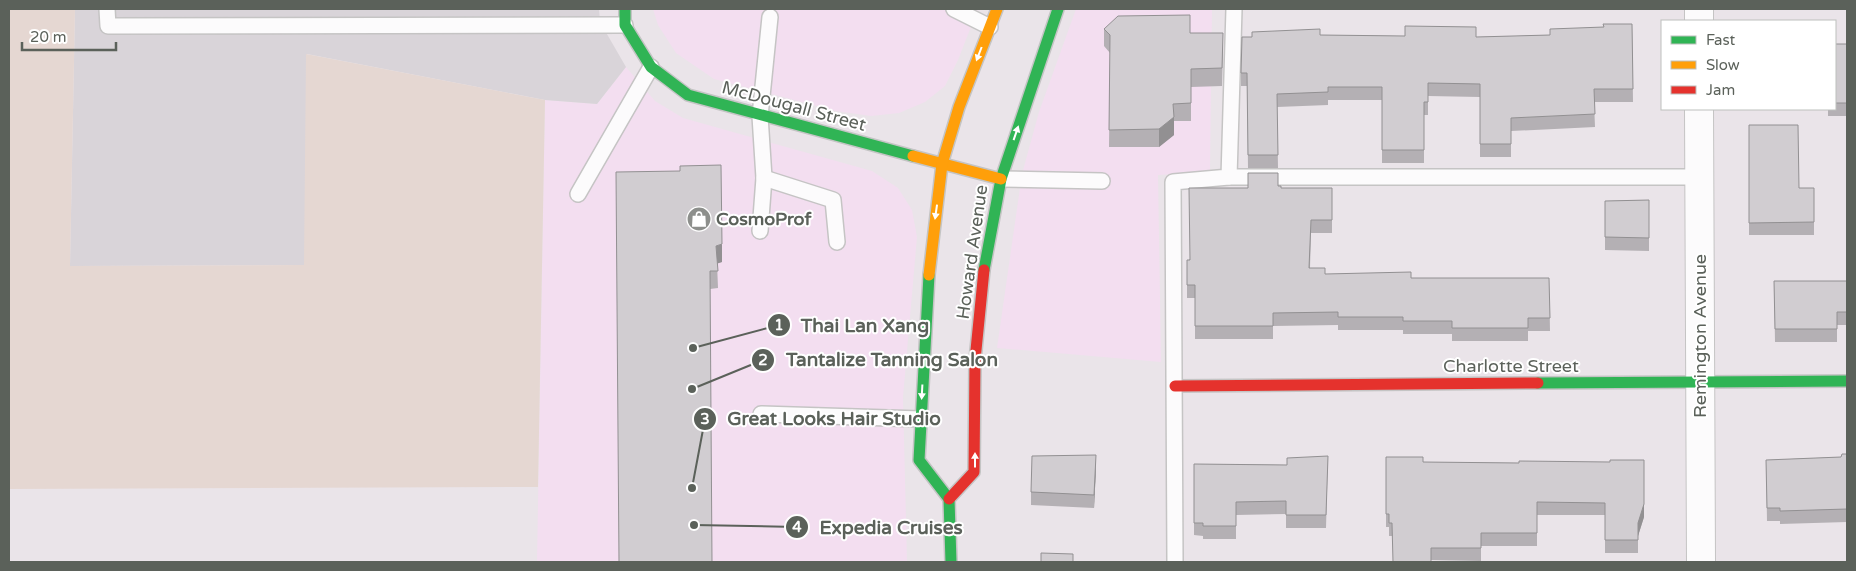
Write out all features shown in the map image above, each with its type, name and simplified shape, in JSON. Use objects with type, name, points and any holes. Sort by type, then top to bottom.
[{"type":"street","name":"McDougall Street","points":[[624,9],[626,25],[651,67],[688,95],[760,116],[1000,179]]},
{"type":"street","name":"Howard Avenue","points":[[997,9],[959,107],[942,164],[930,255],[919,460],[949,499],[974,472],[975,360],[985,258],[1000,179],[1058,9]]},
{"type":"street","name":"Remington Avenue","points":[[1700,110],[1700,562]]},
{"type":"street","name":"Charlotte Street","points":[[1175,386],[1847,381]]},
{"type":"street","points":[[949,499],[951,562]]},
{"type":"lane","points":[[107,9],[108,26],[626,25]]},
{"type":"lane","points":[[954,9],[990,27]]},
{"type":"lane","points":[[1229,178],[1234,9]]},
{"type":"lane","points":[[760,231],[764,178],[760,116],[770,17]]},
{"type":"lane","points":[[578,194],[651,67]]},
{"type":"lane","points":[[1175,562],[1173,182],[1229,178],[1700,177]]},
{"type":"lane","points":[[764,178],[834,200],[837,242]]},
{"type":"lane","points":[[1000,179],[1102,181]]},
{"type":"lane","points":[[762,414],[921,419]]},
{"type":"shaded area","points":[[9,9],[75,9],[70,266],[304,265],[306,54],[545,100],[538,487],[9,489]]},
{"type":"shaded area","points":[[75,9],[599,9],[600,22],[626,67],[597,104],[545,100],[307,54],[305,265],[70,266]]},
{"type":"shaded area","points":[[653,9],[978,9],[958,60],[945,86],[925,102],[899,113],[871,116],[836,111],[714,79],[676,53],[658,25]]},
{"type":"shaded area","points":[[1076,9],[1212,9],[1210,172],[1158,175],[1161,362],[997,348],[1022,174],[1039,112]]},
{"type":"shaded area","points":[[626,67],[655,101],[683,118],[872,171],[898,188],[912,210],[917,237],[903,397],[907,562],[537,562],[545,100],[597,104]]},
{"type":"building","points":[[1190,15],[1190,33],[1223,33],[1222,68],[1191,69],[1191,103],[1173,104],[1174,117],[1159,129],[1109,130],[1110,35],[1104,29],[1118,16]]},
{"type":"building","points":[[1603,24],[1632,24],[1633,89],[1594,89],[1595,114],[1511,118],[1511,144],[1480,144],[1480,84],[1428,83],[1428,102],[1424,102],[1424,150],[1382,150],[1382,87],[1328,87],[1328,92],[1277,94],[1278,155],[1248,155],[1247,73],[1241,73],[1242,37],[1252,37],[1252,32],[1320,29],[1320,35],[1405,36],[1405,26],[1476,27],[1476,37],[1550,35],[1550,29],[1604,27]]},
{"type":"building","points":[[1836,44],[1847,44],[1847,103],[1836,103]]},
{"type":"building","points":[[1749,125],[1798,125],[1799,188],[1814,188],[1814,222],[1749,223]]},
{"type":"building","points":[[721,165],[722,244],[716,246],[718,271],[710,271],[712,562],[619,562],[616,172],[680,171],[680,166]]},
{"type":"building","points":[[1248,173],[1278,173],[1278,186],[1281,186],[1281,188],[1332,188],[1332,220],[1311,220],[1309,268],[1325,268],[1325,274],[1411,272],[1411,278],[1549,278],[1550,318],[1528,318],[1528,328],[1452,328],[1452,321],[1403,321],[1403,317],[1338,317],[1338,312],[1273,313],[1273,326],[1195,326],[1195,285],[1187,285],[1187,260],[1190,260],[1189,188],[1248,188]]},
{"type":"building","points":[[1649,200],[1649,238],[1605,237],[1605,201]]},
{"type":"building","points":[[1774,281],[1847,281],[1847,312],[1837,312],[1837,329],[1775,329]]},
{"type":"building","points":[[1842,454],[1847,454],[1847,509],[1780,511],[1780,508],[1767,508],[1766,460],[1841,457]]},
{"type":"building","points":[[1096,455],[1094,495],[1031,492],[1032,456]]},
{"type":"building","points":[[1328,456],[1326,515],[1286,515],[1286,501],[1236,502],[1236,526],[1203,526],[1203,523],[1194,523],[1194,464],[1287,465],[1287,458]]},
{"type":"building","points":[[1386,457],[1423,457],[1423,462],[1519,463],[1519,461],[1610,462],[1610,460],[1644,460],[1644,504],[1638,523],[1638,540],[1605,540],[1605,503],[1537,502],[1537,533],[1481,533],[1481,548],[1431,548],[1431,562],[1393,562],[1392,523],[1389,523],[1389,514],[1386,514]]},
{"type":"building","points":[[1041,553],[1073,554],[1073,562],[1041,562]]},
{"type":"traffic: fast","points":[[625,9],[625,25],[651,67],[688,95],[913,156]]},
{"type":"traffic: fast","points":[[984,270],[1001,179],[1058,9]]},
{"type":"traffic: fast","points":[[929,275],[919,460],[949,499],[951,562]]},
{"type":"traffic: fast","points":[[1538,383],[1847,381]]},
{"type":"traffic: slow","points":[[929,275],[942,164],[959,107],[997,9]]},
{"type":"traffic: slow","points":[[913,156],[1001,179]]},
{"type":"traffic: jam","points":[[949,499],[974,472],[975,360],[984,270]]},
{"type":"traffic: jam","points":[[1175,386],[1538,383]]},
{"type":"place","name":"CosmoProf","points":[[699,219]]},
{"type":"place","name":"Thai Lan Xang","points":[[693,348]]},
{"type":"place","name":"Tantalize Tanning Salon","points":[[692,389]]},
{"type":"place","name":"Great Looks Hair Studio","points":[[692,488]]},
{"type":"place","name":"Expedia Cruises","points":[[694,525]]}]
